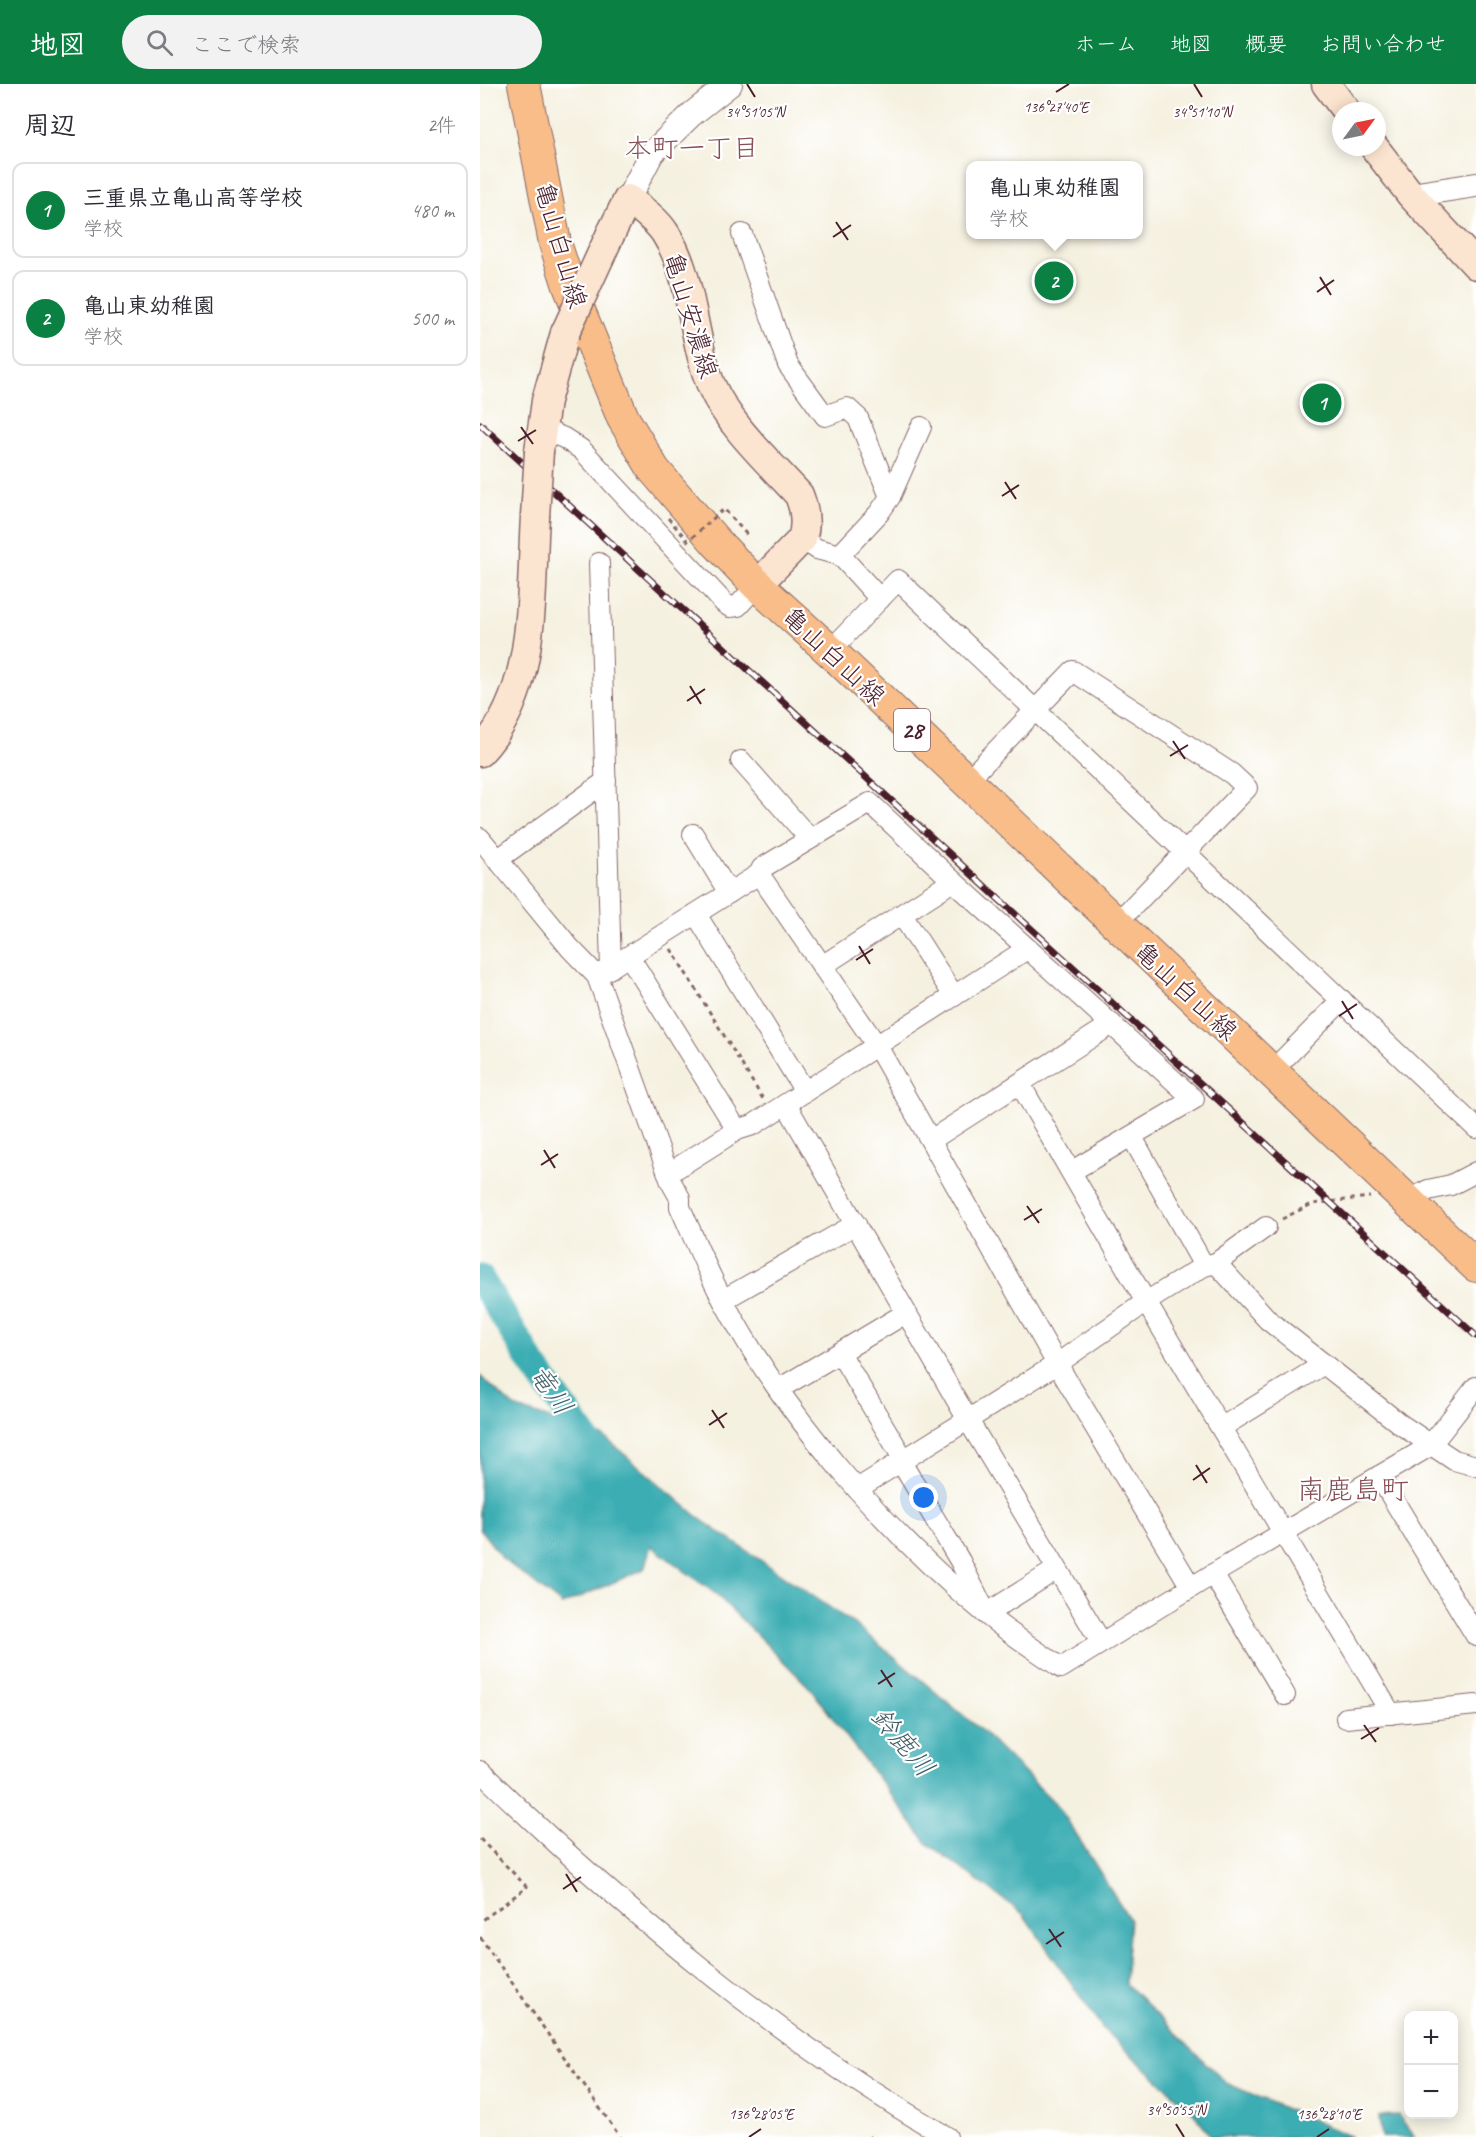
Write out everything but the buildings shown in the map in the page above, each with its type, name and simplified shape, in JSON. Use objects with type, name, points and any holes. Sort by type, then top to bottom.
[{"type":"main road","name":"亀山白山線","points":[[524,84],[555,243],[605,380],[623,418],[654,470],[757,585],[830,651],[1476,1266]]},
{"type":"main road","points":[[1326,84],[1339,102]]},
{"type":"main road","points":[[1381,156],[1411,195],[1476,265]]},
{"type":"main road","points":[[480,752],[501,725],[521,674],[529,622],[540,440],[546,401],[565,333],[628,199]]},
{"type":"main road","name":"亀山安濃線","points":[[628,199],[664,231],[674,250],[688,292],[702,360],[712,387],[724,408],[799,495],[805,519],[802,539]]},
{"type":"main road","points":[[757,585],[802,539]]},
{"type":"street","points":[[628,199],[652,153],[692,114],[730,84]]},
{"type":"street","points":[[1411,195],[1476,185]]},
{"type":"street","points":[[742,234],[788,365],[825,416],[847,408],[858,418],[890,497]]},
{"type":"street","points":[[840,555],[890,497],[921,427]]},
{"type":"street","points":[[540,440],[564,438],[582,450],[724,603],[730,607],[738,606],[757,585]]},
{"type":"street","points":[[802,539],[817,549],[840,555],[880,599]]},
{"type":"street","points":[[599,563],[606,781],[604,972],[669,1173],[680,1198],[680,1207],[723,1300],[804,1425],[857,1489],[896,1531],[987,1614],[1061,1668],[1191,1587],[1430,1446],[1476,1387]]},
{"type":"street","points":[[830,651],[898,580],[1476,1128]]},
{"type":"street","points":[[966,782],[1036,712],[1073,671],[1232,774],[1247,788],[1116,924]]},
{"type":"street","points":[[741,761],[810,839]]},
{"type":"street","points":[[497,860],[606,781]]},
{"type":"street","points":[[604,972],[759,874],[762,868],[870,803],[1027,949],[1194,1099],[1072,1172]]},
{"type":"street","points":[[693,834],[729,893]]},
{"type":"street","points":[[480,838],[570,948],[604,972]]},
{"type":"street","points":[[759,874],[877,1046],[1057,1364],[1191,1587]]},
{"type":"street","points":[[822,966],[953,881]]},
{"type":"street","points":[[696,914],[804,1090]]},
{"type":"street","points":[[902,915],[954,996]]},
{"type":"street","points":[[669,1173],[737,1130],[753,1125],[804,1090],[877,1046],[1027,949]]},
{"type":"street","points":[[629,956],[737,1130]]},
{"type":"street","points":[[1271,1072],[1342,1000]]},
{"type":"street","points":[[931,1140],[1112,1024]]},
{"type":"street","points":[[1020,1084],[1146,1302],[1391,1714]]},
{"type":"street","points":[[779,1108],[856,1224],[968,1419],[1101,1642]]},
{"type":"street","points":[[1132,1137],[1210,1264],[1268,1320],[1430,1446],[1454,1460],[1476,1466]]},
{"type":"street","points":[[1398,1191],[1428,1190],[1451,1185],[1476,1172]]},
{"type":"street","points":[[723,1300],[856,1224]]},
{"type":"street","points":[[857,1489],[1057,1364],[1146,1302],[1266,1227]]},
{"type":"street","points":[[779,1389],[906,1313]]},
{"type":"street","points":[[840,1353],[960,1561],[987,1614]]},
{"type":"street","points":[[1222,1427],[1324,1364]]},
{"type":"street","points":[[1379,1476],[1476,1636]]},
{"type":"street","points":[[987,1614],[1058,1569]]},
{"type":"street","points":[[1213,1574],[1285,1695]]},
{"type":"street","points":[[1346,1718],[1476,1706]]},
{"type":"street","points":[[480,1771],[563,1852],[656,1932],[768,2018],[900,2110],[947,2137]]},
{"type":"path","points":[[668,518],[688,541],[724,508],[749,537]]},
{"type":"path","points":[[662,935],[779,1108]]},
{"type":"path","points":[[1266,1227],[1312,1204],[1372,1197],[1398,1191]]},
{"type":"path","points":[[480,1839],[527,1887],[480,1922]]},
{"type":"path","points":[[480,1937],[620,2137]]},
{"type":"water","name":"鈴鹿川","points":[[480,1376],[514,1407],[604,1437],[703,1521],[857,1626],[983,1732],[1059,1807],[1130,1920],[1125,1983],[1226,2083],[1352,2137],[1212,2137],[1193,2112],[1104,2030],[1023,1914],[927,1843],[810,1688],[717,1595],[651,1546],[644,1569],[562,1605],[502,1558],[480,1529]]},
{"type":"water","points":[[1398,2115],[1415,2137],[1382,2137],[1379,2116]]},
{"type":"waterway","name":"竜川","points":[[480,1278],[532,1363],[600,1459]]},
{"type":"railway","points":[[480,424],[1476,1336]]},
{"type":"place","name":"亀山東幼稚園","points":[[1054,281]]},
{"type":"place","name":"三重県立亀山高等学校","points":[[1322,403]]},
{"type":"district","name":"本町一丁目","points":[[692,148]]},
{"type":"district","name":"南鹿島町","points":[[1353,1489]]}]
